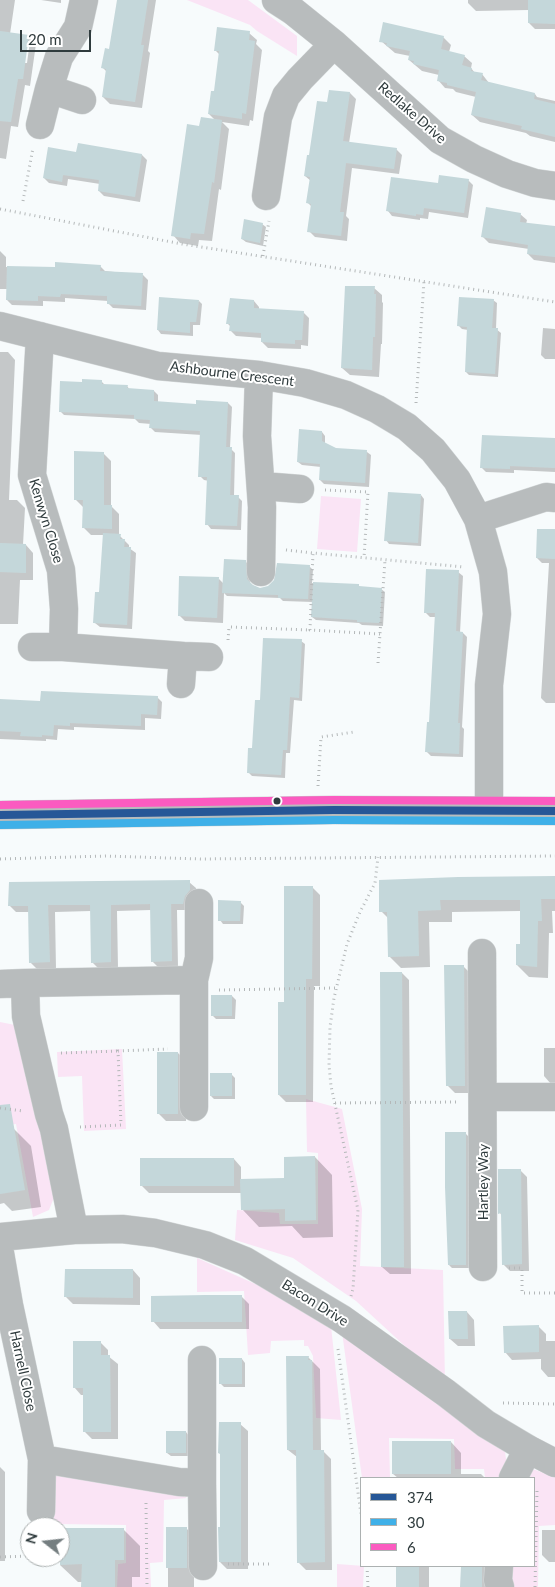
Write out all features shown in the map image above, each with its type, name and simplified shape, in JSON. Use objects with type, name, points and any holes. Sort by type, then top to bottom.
[{"type":"street","points":[[40,125],[48,89],[59,57],[78,27],[84,0]]},
{"type":"street","name":"Redlake Drive","points":[[276,0],[293,10],[334,44],[440,140],[474,159],[507,174],[536,183],[555,186]]},
{"type":"street","points":[[266,196],[278,117],[286,96],[334,44]]},
{"type":"street","points":[[48,89],[82,100]]},
{"type":"street","name":"Ashbourne Crescent","points":[[0,326],[158,366],[259,376],[305,383],[346,395],[377,409],[407,427],[433,450],[457,480],[478,519],[492,569],[497,614],[489,685],[489,810]]},
{"type":"street","name":"Kenwyn Close","points":[[40,336],[32,475],[61,570],[64,609],[63,647]]},
{"type":"street","points":[[259,376],[257,436],[262,486],[261,572]]},
{"type":"street","points":[[262,486],[300,489]]},
{"type":"street","points":[[478,519],[546,497],[555,498]]},
{"type":"street","points":[[32,648],[63,647],[196,656],[181,684]]},
{"type":"street","points":[[0,815],[316,811],[555,811]]},
{"type":"street","points":[[194,1107],[194,985],[199,958],[199,903]]},
{"type":"street","name":"Hartley Way","points":[[482,953],[483,1267]]},
{"type":"street","points":[[74,1230],[54,1129],[36,1054],[26,1016],[13,984],[194,985]]},
{"type":"street","points":[[483,1099],[555,1097]]},
{"type":"street","name":"Bacon Drive","points":[[0,1237],[74,1230],[130,1230],[155,1233],[206,1245],[244,1261],[342,1319],[438,1387],[486,1424],[540,1455]]},
{"type":"street","name":"Harnell Close","points":[[0,1253],[9,1306],[42,1459],[41,1511]]},
{"type":"street","points":[[202,1360],[203,1566]]},
{"type":"street","points":[[515,1477],[540,1455]]},
{"type":"street","points":[[42,1459],[179,1482],[202,1483]]},
{"type":"street","points":[[499,1567],[498,1580],[500,1587]]},
{"type":"path","points":[[24,201],[36,132],[40,125]]},
{"type":"path","points":[[262,256],[271,211],[266,196]]},
{"type":"path","points":[[0,209],[172,242],[555,302]]},
{"type":"path","points":[[415,434],[424,281]]},
{"type":"path","points":[[300,489],[368,492],[364,558]]},
{"type":"path","points":[[310,630],[313,553],[492,569]]},
{"type":"path","points":[[378,663],[385,560]]},
{"type":"path","points":[[196,656],[226,657],[229,627],[380,634]]},
{"type":"path","points":[[316,811],[321,737],[354,732]]},
{"type":"path","points":[[0,859],[106,856],[200,859],[555,856]]},
{"type":"path","points":[[360,1507],[336,1331],[353,1289],[358,1210],[330,1086],[330,1027],[336,988],[348,944],[360,912],[375,883],[378,857]]},
{"type":"path","points":[[194,985],[336,988]]},
{"type":"path","points":[[36,1054],[194,1048]]},
{"type":"path","points":[[54,1129],[121,1125],[118,1051]]},
{"type":"path","points":[[335,1103],[483,1099]]},
{"type":"path","points":[[483,1267],[522,1268],[522,1294],[555,1293]]},
{"type":"path","points":[[497,1402],[555,1404]]},
{"type":"path","points":[[535,1587],[540,1455]]},
{"type":"path","points":[[145,1476],[147,1587]]},
{"type":"path","points":[[0,1557],[20,1556]]},
{"type":"path","points":[[203,1566],[270,1564]]},
{"type":"path","points":[[367,1567],[368,1587]]},
{"type":"shaded area","points":[[187,0],[248,0],[297,36],[297,56],[250,25]]},
{"type":"shaded area","points":[[321,496],[361,499],[357,552],[317,549]]},
{"type":"shaded area","points":[[0,1022],[20,1026],[55,1195],[49,1210],[33,1217],[16,1124],[0,1126]]},
{"type":"shaded area","points":[[122,1049],[126,1129],[84,1131],[82,1076],[58,1077],[57,1052]]},
{"type":"shaded area","points":[[306,1099],[342,1109],[362,1209],[360,1266],[443,1270],[445,1383],[356,1301],[293,1258],[235,1240],[237,1210],[279,1213],[280,1224],[318,1224],[318,1153],[307,1152]]},
{"type":"shaded area","points":[[197,1258],[280,1295],[331,1326],[341,1420],[316,1418],[313,1356],[308,1346],[304,1346],[304,1340],[271,1341],[270,1353],[248,1355],[244,1291],[197,1292]]},
{"type":"shaded area","points":[[342,1332],[474,1425],[505,1452],[508,1473],[506,1477],[485,1477],[484,1469],[455,1469],[454,1439],[389,1438],[390,1477],[362,1477]]},
{"type":"shaded area","points":[[54,1467],[170,1488],[187,1498],[164,1500],[163,1562],[150,1563],[151,1587],[117,1587],[118,1564],[126,1563],[126,1525],[70,1524],[70,1517],[35,1517],[35,1510]]},
{"type":"shaded area","points":[[527,1467],[555,1477],[555,1525],[539,1526],[538,1587],[508,1587],[505,1567],[535,1567],[535,1477],[522,1477]]},
{"type":"shaded area","points":[[337,1564],[364,1567],[363,1587],[337,1587]]},
{"type":"building","points":[[117,0],[148,0],[141,45],[144,45],[135,102],[102,97],[106,69],[101,68],[105,48],[109,49]]},
{"type":"building","points":[[528,0],[555,0],[555,24],[528,23]]},
{"type":"building","points":[[383,22],[444,36],[441,49],[465,55],[462,65],[472,68],[471,71],[483,73],[481,80],[535,93],[534,99],[555,104],[555,137],[521,129],[522,126],[471,115],[476,92],[437,81],[439,70],[413,64],[414,61],[408,60],[410,51],[386,46],[387,43],[379,42]]},
{"type":"building","points":[[217,27],[250,31],[249,40],[255,41],[246,114],[242,113],[242,119],[208,114],[211,91],[214,91],[219,51],[214,51]]},
{"type":"building","points":[[0,31],[29,35],[23,79],[18,79],[11,122],[0,121]]},
{"type":"building","points":[[329,90],[350,92],[343,141],[397,148],[394,169],[346,163],[340,212],[344,212],[341,236],[307,232],[311,204],[306,203],[310,177],[304,176],[307,155],[309,155],[317,101],[327,102]]},
{"type":"building","points":[[201,117],[222,120],[214,183],[212,182],[204,234],[191,233],[190,239],[171,236],[187,124],[199,126]]},
{"type":"building","points":[[78,143],[142,154],[135,197],[98,191],[99,180],[63,175],[62,182],[43,178],[48,147],[76,152]]},
{"type":"building","points":[[439,175],[469,179],[464,213],[424,208],[423,215],[416,214],[416,216],[386,211],[391,177],[438,183]]},
{"type":"building","points":[[486,207],[521,213],[520,222],[555,226],[555,257],[527,254],[528,245],[481,237]]},
{"type":"building","points":[[244,219],[263,223],[260,243],[241,239]]},
{"type":"building","points":[[55,262],[101,265],[100,271],[143,273],[141,306],[107,304],[107,296],[61,294],[60,297],[38,296],[38,301],[6,300],[7,266],[55,267]]},
{"type":"building","points":[[345,286],[375,286],[375,337],[373,337],[372,370],[341,368]]},
{"type":"building","points":[[159,297],[199,300],[196,322],[190,322],[190,333],[157,330]]},
{"type":"building","points":[[459,297],[494,299],[492,328],[498,328],[495,374],[465,372],[467,327],[457,326]]},
{"type":"building","points":[[230,298],[254,300],[254,308],[304,311],[302,340],[295,340],[295,344],[261,342],[261,333],[229,331],[230,324],[226,324]]},
{"type":"building","points":[[82,379],[102,380],[102,384],[128,385],[127,388],[154,390],[154,401],[196,404],[196,400],[228,402],[226,447],[232,447],[230,495],[239,495],[237,526],[205,525],[207,477],[198,477],[200,431],[149,428],[150,420],[134,419],[134,415],[59,412],[60,381],[82,382]]},
{"type":"building","points":[[299,429],[322,431],[322,441],[336,448],[367,450],[365,483],[319,480],[320,464],[297,462]]},
{"type":"building","points":[[482,435],[555,438],[555,468],[510,466],[510,469],[480,468]]},
{"type":"building","points":[[74,451],[104,452],[104,505],[112,505],[112,529],[82,528],[83,500],[74,500]]},
{"type":"building","points":[[388,492],[421,494],[418,543],[384,541]]},
{"type":"building","points":[[537,529],[555,529],[555,559],[536,558]]},
{"type":"building","points":[[103,533],[121,534],[120,539],[125,539],[124,547],[131,547],[127,625],[93,623],[95,592],[99,592]]},
{"type":"building","points":[[0,543],[26,544],[26,573],[0,572]]},
{"type":"building","points":[[224,559],[246,560],[247,579],[253,585],[260,588],[268,586],[274,580],[277,563],[310,565],[308,599],[278,598],[278,595],[222,593]]},
{"type":"building","points":[[426,569],[459,570],[456,631],[463,632],[458,723],[460,723],[459,754],[425,752],[427,722],[429,722],[435,613],[424,613]]},
{"type":"building","points":[[179,576],[219,577],[217,618],[178,616]]},
{"type":"building","points":[[313,582],[359,584],[359,586],[382,588],[380,623],[311,617]]},
{"type":"building","points":[[263,638],[302,639],[299,698],[290,697],[287,750],[283,750],[281,775],[247,773],[248,748],[252,748],[255,700],[260,700]]},
{"type":"building","points":[[41,691],[158,696],[157,715],[141,714],[141,726],[70,723],[70,726],[54,725],[53,736],[20,736],[21,732],[0,731],[0,699],[40,701]]},
{"type":"building","points":[[555,876],[555,899],[541,899],[542,921],[538,921],[537,967],[516,965],[516,944],[520,944],[520,900],[440,900],[441,910],[418,911],[419,956],[388,957],[387,912],[379,912],[379,880]]},
{"type":"building","points":[[190,880],[190,890],[185,896],[183,904],[171,904],[172,961],[151,962],[150,904],[111,905],[111,962],[91,963],[90,905],[48,905],[50,962],[29,963],[28,906],[8,906],[9,882]]},
{"type":"building","points":[[284,886],[313,886],[312,979],[306,979],[306,1095],[278,1095],[278,1002],[284,1002]]},
{"type":"building","points":[[218,900],[241,901],[240,921],[218,921]]},
{"type":"building","points":[[444,965],[464,965],[465,1086],[446,1086]]},
{"type":"building","points":[[380,972],[402,972],[404,1267],[381,1267]]},
{"type":"building","points":[[211,995],[232,995],[232,1016],[211,1016]]},
{"type":"building","points":[[157,1052],[178,1052],[178,1114],[157,1114]]},
{"type":"building","points":[[210,1073],[232,1073],[232,1096],[210,1096]]},
{"type":"building","points":[[10,1104],[25,1190],[0,1194],[0,1105]]},
{"type":"building","points":[[445,1132],[466,1132],[466,1265],[448,1265]]},
{"type":"building","points":[[315,1156],[316,1220],[285,1221],[285,1209],[241,1210],[240,1179],[284,1178],[284,1157]]},
{"type":"building","points":[[140,1158],[234,1158],[234,1186],[140,1186]]},
{"type":"building","points":[[498,1169],[521,1169],[522,1264],[502,1265],[501,1213],[498,1214]]},
{"type":"building","points":[[65,1269],[133,1269],[133,1298],[64,1297]]},
{"type":"building","points":[[242,1295],[242,1322],[151,1322],[151,1296]]},
{"type":"building","points":[[448,1311],[467,1311],[468,1339],[449,1339]]},
{"type":"building","points":[[539,1325],[539,1352],[504,1353],[503,1326]]},
{"type":"building","points":[[73,1341],[101,1341],[101,1355],[110,1355],[111,1432],[83,1432],[83,1388],[73,1388]]},
{"type":"building","points":[[286,1356],[309,1356],[308,1360],[312,1360],[313,1450],[287,1450]]},
{"type":"building","points":[[219,1358],[242,1358],[242,1384],[219,1384]]},
{"type":"building","points":[[219,1422],[241,1422],[241,1562],[219,1562]]},
{"type":"building","points":[[166,1431],[186,1431],[186,1453],[166,1453]]},
{"type":"building","points":[[392,1441],[451,1441],[451,1474],[392,1474]]},
{"type":"building","points":[[296,1450],[324,1450],[325,1562],[297,1563]]},
{"type":"building","points":[[166,1527],[187,1527],[187,1568],[166,1568]]},
{"type":"building","points":[[70,1528],[124,1528],[124,1560],[115,1560],[115,1587],[81,1587],[82,1564],[70,1565]]},
{"type":"building","points":[[396,1567],[419,1567],[419,1587],[396,1587]]},
{"type":"building","points":[[461,1567],[482,1567],[482,1587],[460,1587]]},
{"type":"transit line","name":"6","points":[[0,805],[334,800],[555,801]]},
{"type":"transit line","name":"374","points":[[0,815],[334,810],[555,811]]},
{"type":"transit line","name":"30","points":[[0,825],[334,820],[555,821]]}]
